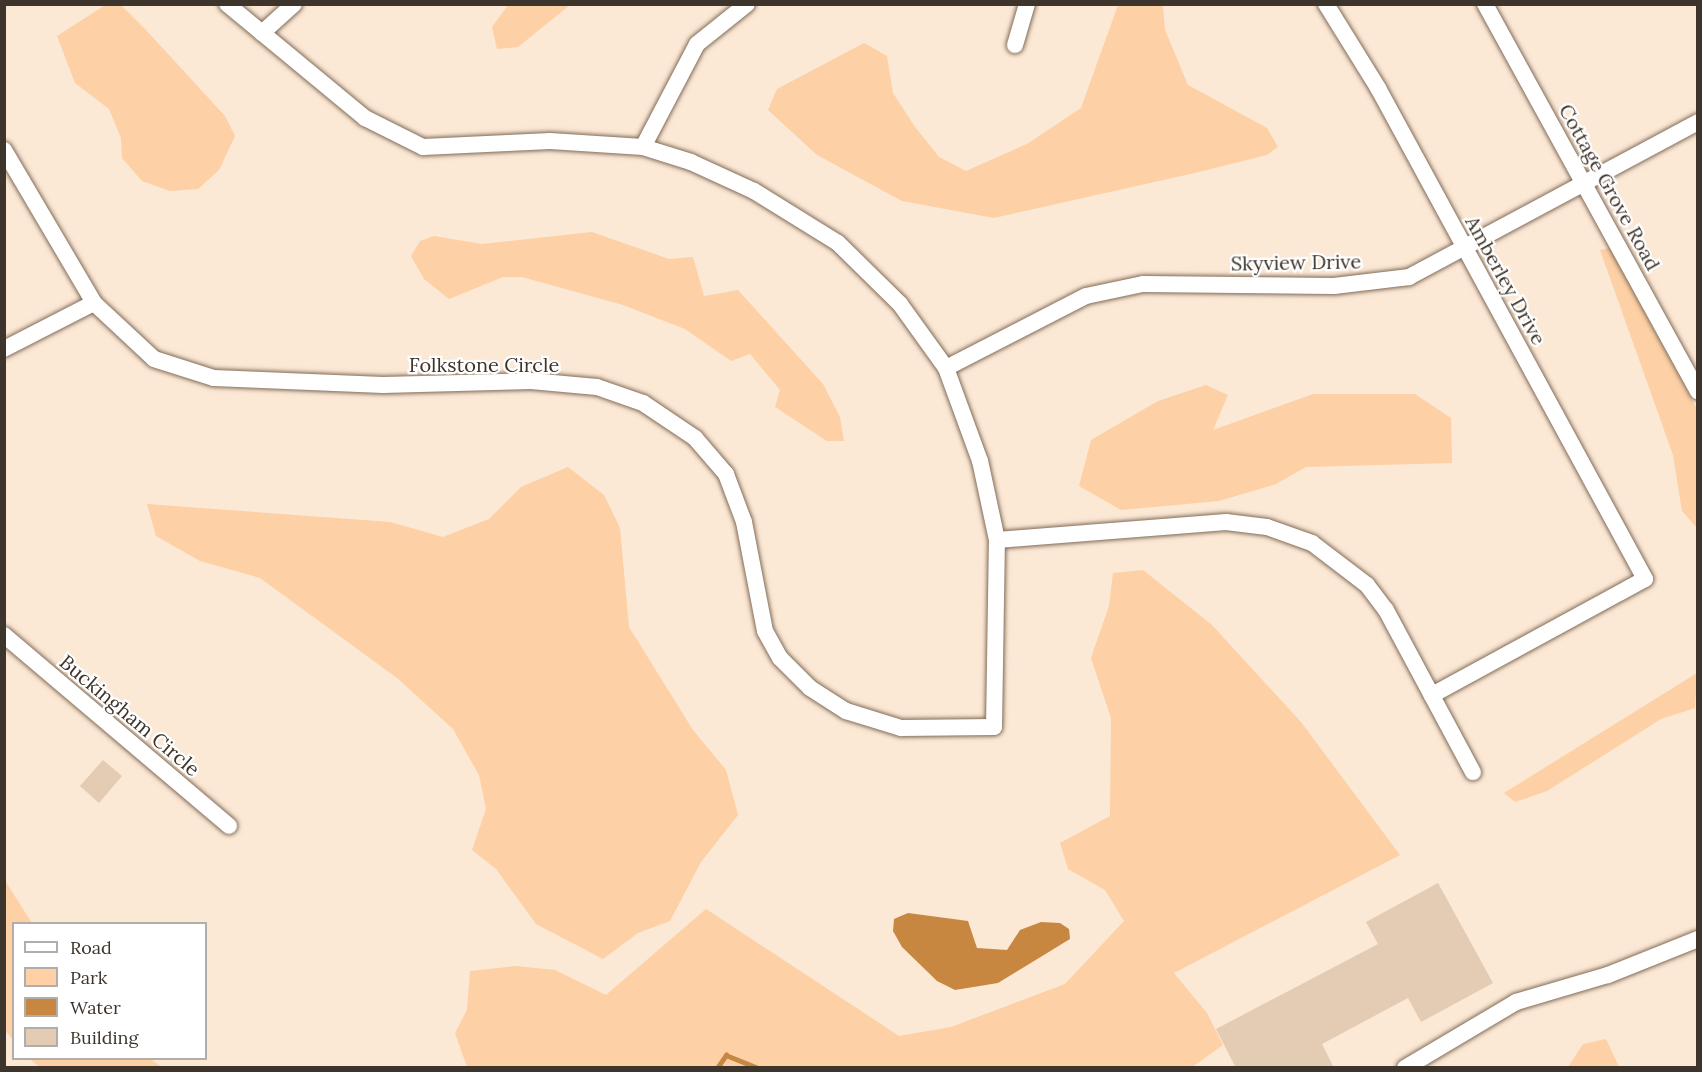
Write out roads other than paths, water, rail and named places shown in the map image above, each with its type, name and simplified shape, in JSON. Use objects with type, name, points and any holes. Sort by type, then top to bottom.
[{"type":"street","points":[[227,4],[365,118],[423,147],[550,141],[643,147],[692,162],[754,191],[838,243],[900,304],[946,368],[980,461],[997,540],[1226,522],[1267,527],[1312,543],[1367,585],[1432,695],[1473,772]]},
{"type":"street","points":[[262,33],[294,4]]},
{"type":"street","points":[[643,147],[697,44],[747,4]]},
{"type":"street","points":[[1015,45],[1027,4]]},
{"type":"street","name":"Amberley Drive","points":[[1326,4],[1465,247],[1645,579],[1432,695]]},
{"type":"street","name":"Cottage Grove Road","points":[[1485,4],[1698,391]]},
{"type":"street","name":"Skyview Drive","points":[[946,368],[1086,296],[1143,284],[1334,286],[1409,278],[1698,122]]},
{"type":"street","name":"Folkstone Circle","points":[[4,150],[93,303],[154,359],[214,378],[383,386],[531,381],[597,387],[643,403],[695,438],[726,474],[744,522],[765,631],[780,658],[810,688],[846,711],[901,728],[994,727],[997,540]]},
{"type":"street","points":[[4,349],[93,303]]},
{"type":"street","name":"Buckingham Circle","points":[[4,635],[230,826]]},
{"type":"street","points":[[1405,1068],[1516,1002],[1608,975],[1698,939]]},
{"type":"water","points":[[908,913],[968,921],[977,948],[1007,950],[1020,930],[1041,922],[1060,923],[1069,929],[1070,939],[998,983],[955,990],[937,981],[902,947],[893,931],[894,919]]},
{"type":"waterway","points":[[717,1068],[726,1055],[758,1068]]}]
